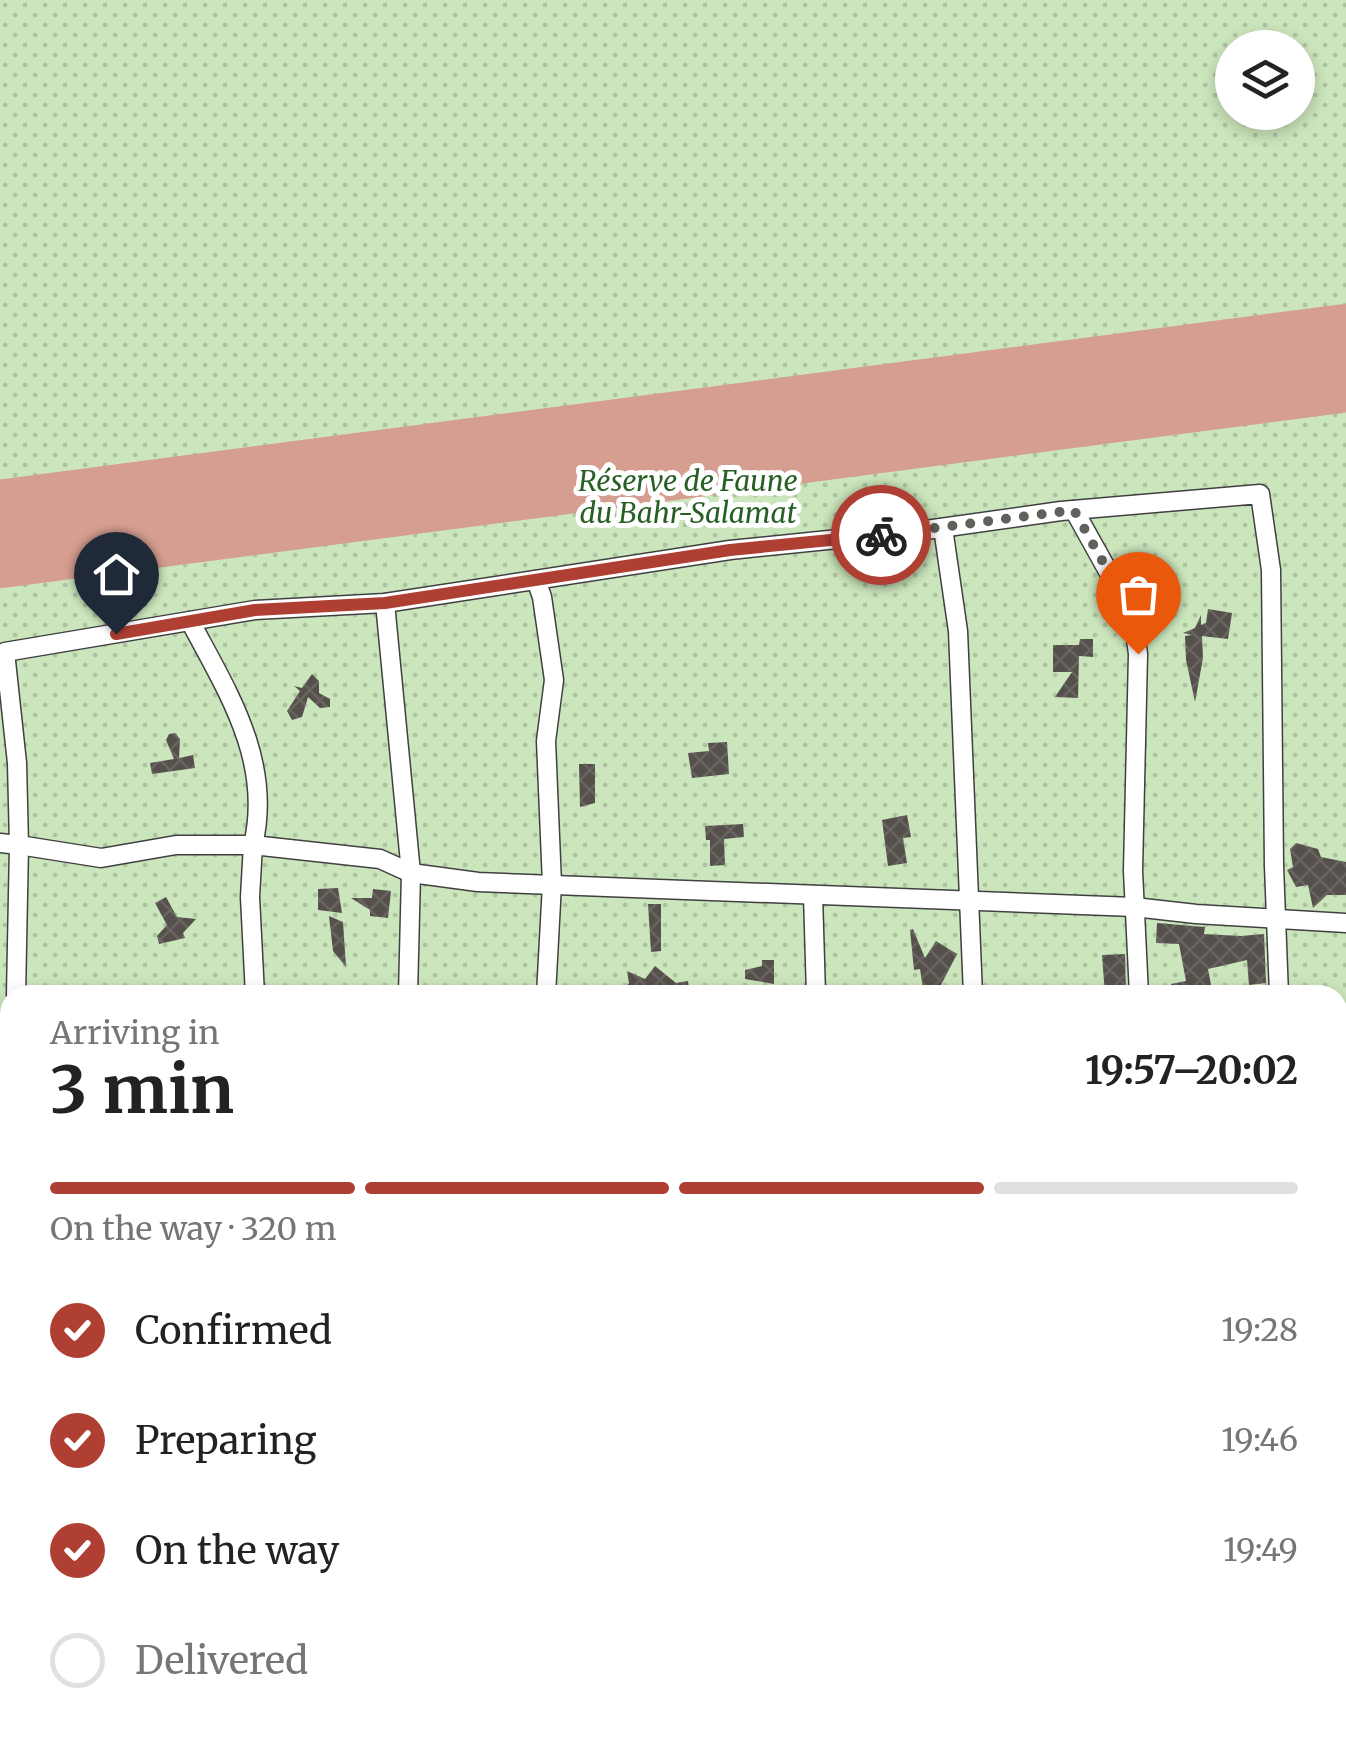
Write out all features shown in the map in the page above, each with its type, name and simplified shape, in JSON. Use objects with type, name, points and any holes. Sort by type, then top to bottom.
[{"type":"street","points":[[16,985],[10,844],[18,763],[5,652],[255,610],[385,603],[730,550],[1074,510],[1260,494],[1270,570],[1279,985]]},
{"type":"street","points":[[1074,510],[1133,616],[1138,654],[1134,907],[1139,985]]},
{"type":"street","points":[[943,528],[958,631],[973,985]]},
{"type":"street","points":[[536,580],[542,596],[554,680],[546,741],[552,884],[547,985]]},
{"type":"street","points":[[385,603],[411,873],[408,985]]},
{"type":"street","points":[[190,621],[235,701],[244,725],[259,806],[250,897],[254,985]]},
{"type":"street","points":[[10,844],[101,858],[176,845],[253,844],[380,859],[411,873],[478,882],[1134,907],[1346,923]]},
{"type":"street","points":[[813,896],[816,985]]},
{"type":"green space","name":"Réserve de Faune du Bahr-Salamat","points":[[0,0],[1346,0],[1346,985],[0,985]]},
{"type":"building","points":[[1208,609],[1232,613],[1228,639],[1202,636],[1203,658],[1195,702],[1186,660],[1185,636],[1192,635],[1183,633],[1195,628],[1201,615],[1201,625],[1206,623]]},
{"type":"building","points":[[1080,639],[1093,639],[1093,657],[1079,656],[1078,698],[1055,697],[1072,672],[1053,672],[1053,645],[1079,645]]},
{"type":"building","points":[[312,674],[319,681],[319,693],[330,699],[330,707],[320,708],[308,697],[302,717],[292,720],[287,711],[300,691],[294,686],[302,688]]},
{"type":"building","points":[[175,733],[180,739],[179,758],[193,755],[195,768],[152,774],[150,763],[174,759],[166,740]]},
{"type":"building","points":[[727,742],[729,774],[692,778],[688,753],[709,751],[708,743]]},
{"type":"building","points":[[579,764],[595,764],[595,803],[580,807]]},
{"type":"building","points":[[907,815],[911,837],[903,838],[907,863],[888,866],[882,820]]},
{"type":"building","points":[[743,824],[744,837],[724,839],[725,865],[710,866],[710,840],[706,840],[705,826]]},
{"type":"building","points":[[1296,843],[1318,849],[1321,857],[1346,862],[1346,895],[1327,895],[1313,908],[1308,885],[1296,887],[1287,870],[1293,867],[1290,849]]},
{"type":"building","points":[[338,888],[342,913],[318,910],[318,889]]},
{"type":"building","points":[[373,889],[391,891],[388,918],[370,916],[370,910],[351,898],[372,898]]},
{"type":"building","points":[[166,897],[177,917],[196,919],[183,933],[185,938],[159,944],[157,936],[167,925],[155,903]]},
{"type":"building","points":[[648,904],[661,904],[661,951],[651,952]]},
{"type":"building","points":[[329,916],[343,922],[346,967],[333,951]]},
{"type":"building","points":[[1157,923],[1205,927],[1204,934],[1264,934],[1266,983],[1249,985],[1247,960],[1208,969],[1211,985],[1171,985],[1186,981],[1179,944],[1156,943]]},
{"type":"building","points":[[913,929],[925,958],[936,941],[957,954],[941,985],[922,985],[920,969],[914,970],[910,930]]},
{"type":"building","points":[[1125,954],[1126,985],[1104,985],[1102,955]]},
{"type":"building","points":[[762,960],[774,960],[774,984],[745,979],[745,970],[762,966]]},
{"type":"building","points":[[655,966],[676,983],[688,981],[689,985],[628,985],[627,971],[645,979]]},
{"type":"runway","points":[[0,534],[1346,358]]},
{"type":"way so far","points":[[881,535],[1074,510],[1133,616],[1138,654]]},
{"type":"route","points":[[116,634],[255,610],[385,603],[730,550],[881,535]]}]
